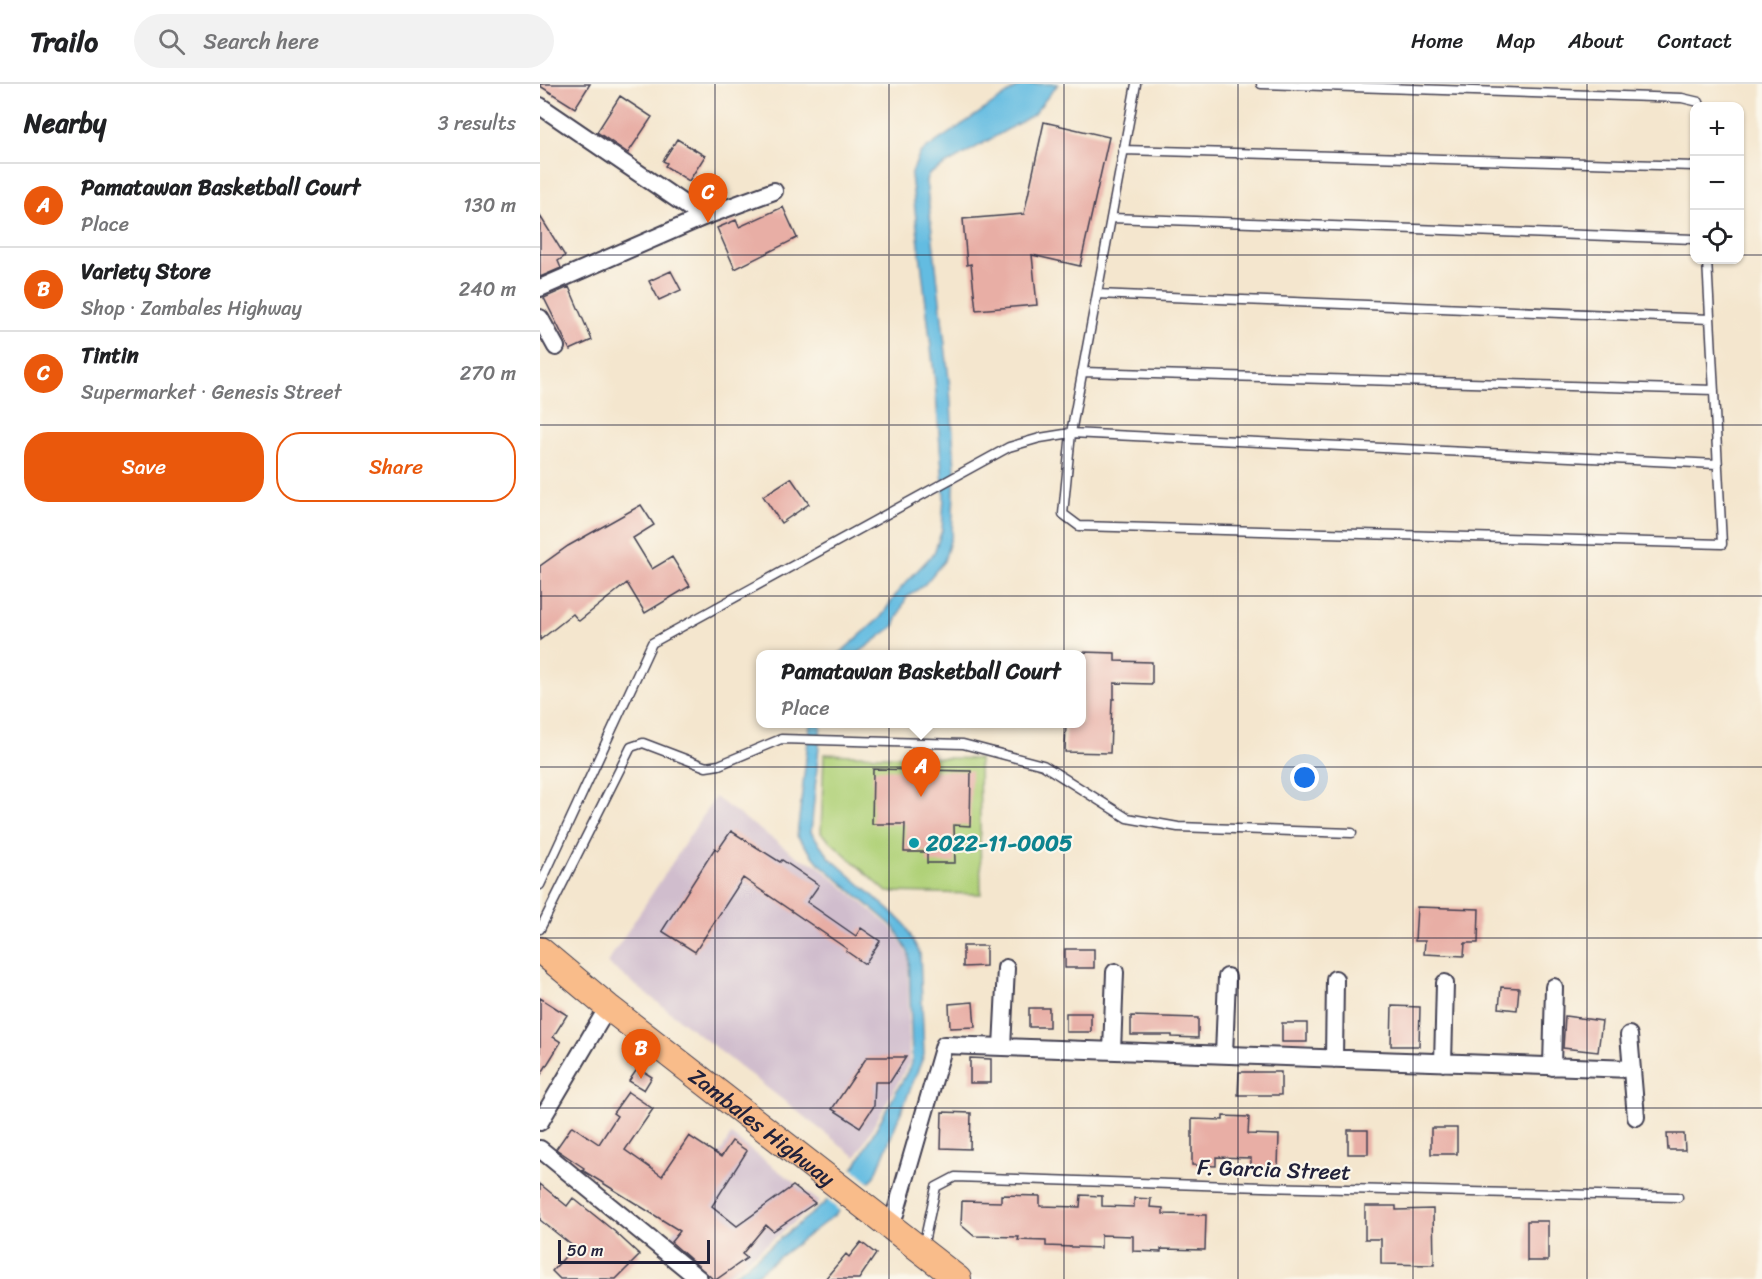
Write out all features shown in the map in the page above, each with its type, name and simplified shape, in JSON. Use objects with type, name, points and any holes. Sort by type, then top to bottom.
[{"type":"main road","name":"Zambales Highway","points":[[540,950],[608,1007],[958,1279]]},
{"type":"street","points":[[540,106],[703,217]]},
{"type":"street","points":[[540,288],[703,217],[774,191]]},
{"type":"street","points":[[540,318],[556,347]]},
{"type":"street","points":[[1002,1047],[1006,968]]},
{"type":"street","points":[[1112,1051],[1115,972]]},
{"type":"street","points":[[1224,1055],[1227,977]]},
{"type":"street","points":[[1334,1059],[1335,979]]},
{"type":"street","points":[[1443,1063],[1445,983]]},
{"type":"street","points":[[1552,1067],[1554,987]]},
{"type":"street","points":[[540,1122],[608,1007]]},
{"type":"street","points":[[1629,1035],[1636,1117]]},
{"type":"street","points":[[891,1228],[944,1045],[1632,1069]]},
{"type":"street","points":[[540,1149],[699,1279]]},
{"type":"lane","points":[[1136,84],[1071,433],[1063,513],[1078,526],[1722,544],[1707,264]]},
{"type":"lane","points":[[1261,84],[1682,98],[1699,102]]},
{"type":"lane","points":[[1123,150],[1690,166]]},
{"type":"lane","points":[[1111,218],[1690,239]]},
{"type":"lane","points":[[1097,294],[1710,319]]},
{"type":"lane","points":[[1082,372],[1714,390]]},
{"type":"lane","points":[[540,885],[652,643],[1009,447],[1040,438],[1071,433],[1718,464]]},
{"type":"lane","points":[[540,929],[631,747],[643,743],[706,767],[719,765],[781,739],[963,744],[1043,765],[1127,818],[1178,827],[1352,833]]},
{"type":"lane","name":"F. Garcia Street","points":[[922,1250],[936,1187],[955,1177],[1251,1187],[1678,1197]]},
{"type":"shaded area","points":[[715,797],[799,858],[816,864],[894,930],[908,955],[909,1063],[856,1157],[607,963]]},
{"type":"shaded area","points":[[731,1135],[820,1202],[723,1279],[706,1279],[665,1246]]},
{"type":"green space","points":[[824,754],[979,759],[981,894],[887,892],[821,833]]},
{"type":"water","points":[[1022,84],[1058,84],[1033,115],[929,174],[926,180],[950,388],[955,470],[952,534],[944,561],[924,585],[906,598],[894,626],[862,650],[844,650],[881,617],[899,590],[934,553],[942,530],[944,496],[935,382],[911,175],[920,153]]},
{"type":"water","points":[[810,728],[821,728],[811,832],[830,858],[904,923],[920,954],[924,1055],[875,1176],[836,1214],[750,1279],[729,1279],[824,1204],[856,1165],[912,1063],[909,954],[895,928],[819,863],[797,836]]},
{"type":"pier","points":[[852,1168],[871,1184],[842,1213],[826,1199]]},
{"type":"building","points":[[540,84],[590,84],[575,108]]},
{"type":"building","points":[[620,96],[652,117],[628,153],[597,132]]},
{"type":"building","points":[[1044,122],[1109,137],[1080,266],[1032,255],[1037,305],[976,310],[971,264],[967,265],[963,219],[1024,214]]},
{"type":"building","points":[[677,139],[705,156],[689,181],[665,166],[667,163],[663,161]]},
{"type":"building","points":[[783,207],[797,238],[735,269],[717,228],[736,220],[739,227]]},
{"type":"building","points":[[540,216],[565,256],[558,261],[561,268],[540,277]]},
{"type":"building","points":[[671,271],[681,290],[659,300],[649,281]]},
{"type":"building","points":[[569,287],[592,340],[570,350],[544,298]]},
{"type":"building","points":[[791,478],[809,504],[781,523],[763,496]]},
{"type":"building","points":[[641,505],[654,525],[633,538],[652,569],[672,557],[690,586],[645,613],[627,583],[579,621],[573,614],[540,640],[540,566],[568,546]]},
{"type":"building","points":[[1086,652],[1115,653],[1115,661],[1152,662],[1152,684],[1114,683],[1110,753],[1065,752],[1066,728],[1086,728]]},
{"type":"building","points":[[873,769],[971,771],[970,826],[954,825],[955,863],[927,863],[927,852],[904,852],[905,824],[872,824]]},
{"type":"building","points":[[731,831],[780,862],[782,860],[819,885],[807,902],[856,936],[861,928],[880,941],[865,964],[846,951],[847,949],[743,878],[695,952],[662,931],[715,848],[718,850]]},
{"type":"building","points":[[1417,907],[1479,909],[1478,943],[1465,943],[1464,956],[1424,954],[1425,941],[1415,941]]},
{"type":"building","points":[[963,946],[986,946],[986,966],[963,967]]},
{"type":"building","points":[[1065,949],[1094,949],[1094,968],[1065,968]]},
{"type":"building","points":[[1501,987],[1519,988],[1517,1010],[1499,1008]]},
{"type":"building","points":[[540,998],[567,1015],[553,1037],[561,1042],[540,1076]]},
{"type":"building","points":[[973,1002],[975,1027],[950,1028],[949,1004]]},
{"type":"building","points":[[1392,1006],[1420,1007],[1419,1046],[1391,1046]]},
{"type":"building","points":[[1029,1008],[1049,1008],[1049,1027],[1029,1027]]},
{"type":"building","points":[[1066,1013],[1091,1013],[1091,1032],[1066,1032]]},
{"type":"building","points":[[1131,1016],[1198,1018],[1198,1038],[1172,1037],[1172,1035],[1131,1035]]},
{"type":"building","points":[[1565,1016],[1602,1021],[1598,1052],[1563,1048]]},
{"type":"building","points":[[1282,1023],[1307,1023],[1307,1042],[1282,1042]]},
{"type":"building","points":[[867,1057],[906,1057],[890,1082],[875,1082],[874,1106],[860,1127],[832,1109]]},
{"type":"building","points":[[970,1058],[991,1059],[991,1083],[970,1083]]},
{"type":"building","points":[[638,1068],[652,1077],[644,1090],[629,1081]]},
{"type":"building","points":[[1239,1072],[1281,1072],[1281,1095],[1238,1095]]},
{"type":"building","points":[[628,1092],[653,1109],[625,1150],[662,1176],[689,1136],[721,1157],[732,1141],[747,1151],[712,1206],[737,1226],[793,1186],[815,1203],[773,1231],[766,1225],[742,1254],[747,1258],[717,1279],[713,1279],[671,1242],[680,1231],[582,1170],[584,1168],[556,1149],[572,1126],[599,1144],[617,1116],[613,1113]]},
{"type":"building","points":[[942,1112],[971,1113],[970,1149],[941,1148]]},
{"type":"building","points":[[1223,1116],[1249,1117],[1248,1134],[1279,1135],[1278,1167],[1251,1166],[1251,1158],[1216,1157],[1216,1166],[1192,1165],[1192,1119],[1223,1120]]},
{"type":"building","points":[[1431,1128],[1457,1128],[1457,1154],[1431,1154]]},
{"type":"building","points":[[1348,1130],[1368,1130],[1368,1154],[1348,1154]]},
{"type":"building","points":[[1667,1134],[1684,1134],[1685,1150],[1668,1150]]},
{"type":"building","points":[[540,1184],[567,1206],[573,1198],[640,1255],[616,1279],[560,1279],[552,1271],[574,1247],[540,1220]]},
{"type":"building","points":[[1001,1195],[1040,1196],[1040,1206],[1080,1207],[1081,1195],[1102,1196],[1102,1206],[1134,1207],[1134,1198],[1151,1199],[1150,1207],[1163,1208],[1163,1214],[1206,1215],[1205,1250],[1133,1251],[1133,1236],[1101,1235],[1101,1248],[1046,1246],[1046,1241],[1018,1240],[1019,1237],[974,1236],[961,1225],[962,1201],[1001,1202]]},
{"type":"building","points":[[1365,1206],[1396,1206],[1396,1210],[1433,1209],[1434,1265],[1381,1264],[1381,1239],[1365,1239]]},
{"type":"building","points":[[1527,1221],[1548,1221],[1548,1261],[1527,1261]]},
{"type":"building","points":[[861,1242],[876,1254],[859,1279],[825,1279],[846,1254],[849,1257]]},
{"type":"place","name":"Tintin","points":[[708,223]]},
{"type":"place","name":"Pamatawan Basketball Court","points":[[921,797]]},
{"type":"place","name":"2022-11-0005","points":[[914,843]]},
{"type":"place","name":"Variety Store","points":[[641,1079]]}]
